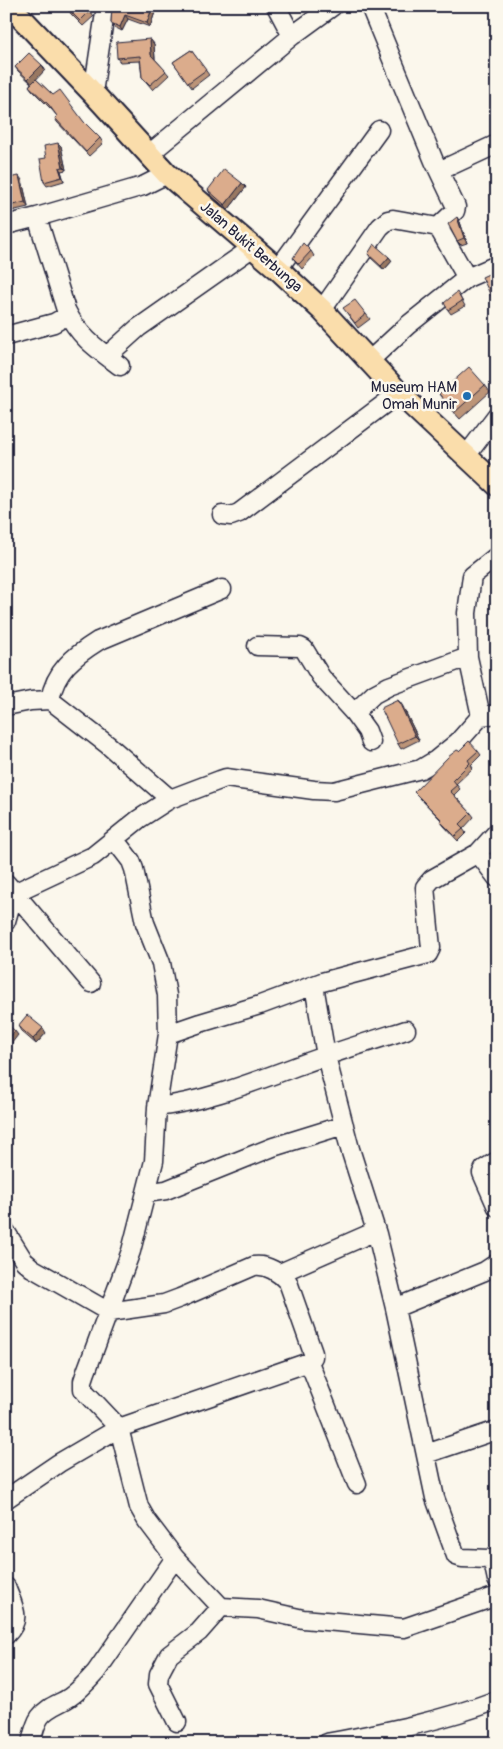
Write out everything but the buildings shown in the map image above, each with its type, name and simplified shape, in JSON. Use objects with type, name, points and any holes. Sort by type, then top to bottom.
[{"type":"main road","name":"Jalan Bukit Berbunga","points":[[10,6],[167,174],[278,269],[322,310],[399,393],[497,485]]},
{"type":"street","points":[[93,93],[106,6]]},
{"type":"street","points":[[276,6],[292,36]]},
{"type":"street","points":[[148,155],[292,36],[332,6]]},
{"type":"street","points":[[370,6],[456,207],[455,211],[438,227]]},
{"type":"street","points":[[278,269],[379,130]]},
{"type":"street","points":[[439,171],[497,144]]},
{"type":"street","points":[[6,224],[37,217],[143,186],[167,174]]},
{"type":"street","points":[[37,217],[72,323],[88,342],[114,361],[138,328],[252,248]]},
{"type":"street","points":[[322,310],[380,227],[388,220],[393,219],[438,227]]},
{"type":"street","points":[[438,227],[467,278]]},
{"type":"street","points":[[369,361],[408,325],[467,278],[497,265]]},
{"type":"street","points":[[6,336],[54,323],[68,315]]},
{"type":"street","points":[[222,515],[231,516],[239,513],[399,393]]},
{"type":"street","points":[[466,456],[497,414]]},
{"type":"street","points":[[10,888],[87,859],[170,799],[226,778],[334,791],[421,769],[436,760],[489,715],[468,657],[467,613],[473,574],[497,556]]},
{"type":"street","points":[[50,700],[54,683],[66,665],[98,641],[222,589]]},
{"type":"street","points":[[257,646],[300,647],[304,649],[326,682],[354,713],[367,731],[371,742]]},
{"type":"street","points":[[354,713],[374,694],[389,686],[468,657]]},
{"type":"street","points":[[6,706],[50,700],[108,745],[170,799]]},
{"type":"street","points":[[168,1034],[260,1005],[314,985],[428,954],[431,948],[424,887],[432,879],[478,853],[497,832]]},
{"type":"street","points":[[114,838],[134,868],[146,924],[161,963],[167,995],[168,1034],[157,1106],[154,1161],[131,1251],[82,1386],[85,1392],[119,1428],[139,1507],[147,1521],[175,1558],[221,1607],[258,1609],[303,1619],[404,1628],[497,1596]]},
{"type":"street","points":[[478,853],[497,878]]},
{"type":"street","points":[[6,921],[10,888]]},
{"type":"street","points":[[10,888],[91,983]]},
{"type":"street","points":[[314,985],[326,1056],[344,1125],[376,1231],[395,1308],[435,1498],[456,1556],[462,1558],[488,1558],[494,1566],[497,1580]]},
{"type":"street","points":[[157,1106],[179,1104],[238,1088],[326,1056],[406,1030]]},
{"type":"street","points":[[146,1193],[166,1190],[273,1147],[344,1125]]},
{"type":"street","points":[[497,1161],[484,1169],[482,1173],[497,1207]]},
{"type":"street","points":[[280,1273],[376,1231]]},
{"type":"street","points":[[6,1232],[24,1261],[32,1268],[109,1312],[164,1304],[258,1265],[280,1273],[288,1282],[313,1353],[309,1362],[119,1428],[59,1463],[6,1499]]},
{"type":"street","points":[[395,1308],[485,1271],[497,1263]]},
{"type":"street","points":[[309,1362],[357,1484]]},
{"type":"street","points":[[426,1454],[497,1430]]},
{"type":"street","points":[[31,1743],[36,1723],[41,1715],[80,1689],[96,1672],[175,1558]]},
{"type":"street","points":[[6,1587],[16,1617],[16,1623],[14,1628],[6,1635]]},
{"type":"street","points":[[177,1722],[158,1684],[158,1674],[169,1655],[199,1632],[221,1607]]},
{"type":"street","points":[[327,1743],[383,1738],[497,1700]]},
{"type":"place","name":"Museum HAM Omah Munir","points":[[467,396]]}]
